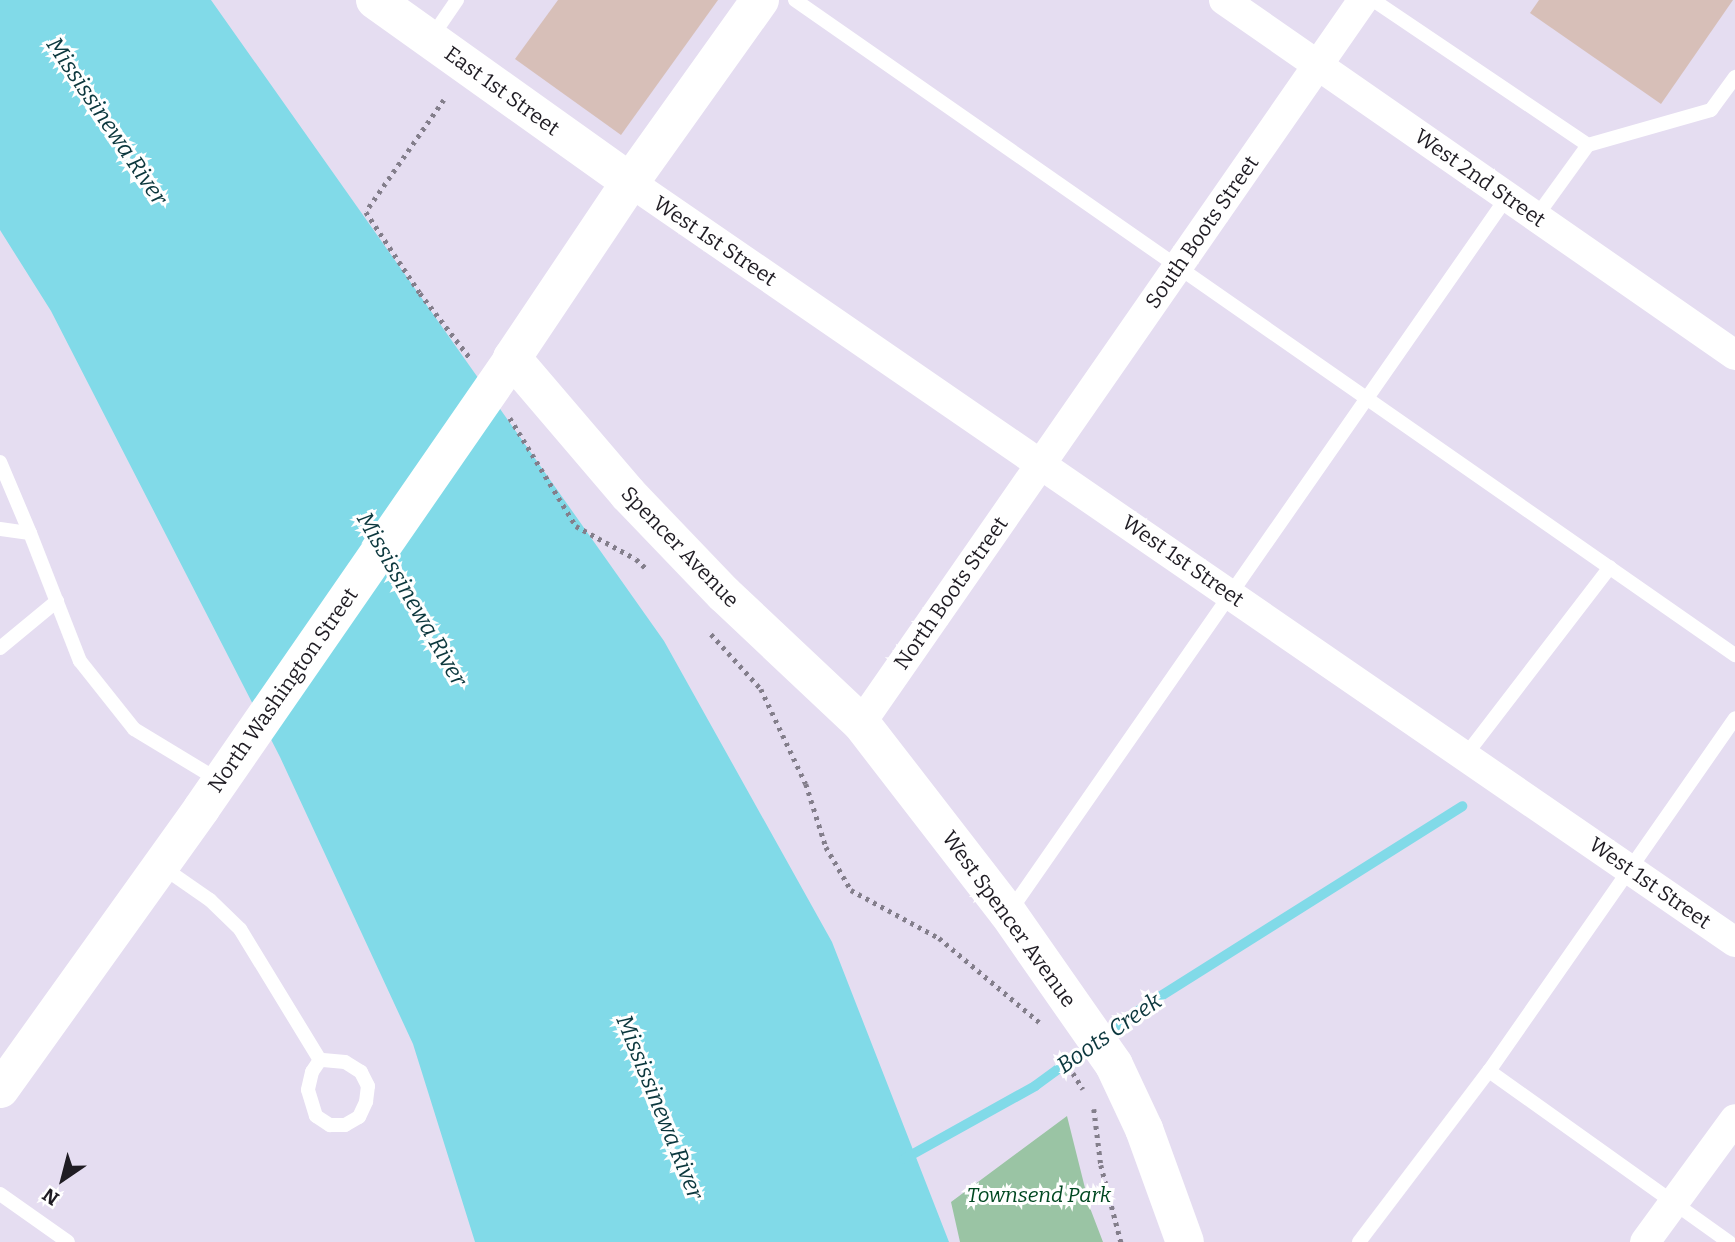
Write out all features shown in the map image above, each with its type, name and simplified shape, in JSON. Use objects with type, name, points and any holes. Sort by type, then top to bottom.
[{"type":"main road","name":"East 1st Street","points":[[375,0],[630,182]]},
{"type":"main road","name":"North Washington Street","points":[[495,364],[760,0]]},
{"type":"main road","name":"Spencer Avenue","points":[[495,364],[628,494],[724,594],[861,723]]},
{"type":"main road","name":"West Spencer Avenue","points":[[861,723],[1008,913],[1114,1065],[1144,1129],[1185,1242]]},
{"type":"street","name":"South Boots Street","points":[[1041,463],[1363,0]]},
{"type":"street","name":"West 2nd Street","points":[[1235,3],[1318,65],[1735,355]]},
{"type":"street","name":"West 1st Street","points":[[630,182],[1735,942]]},
{"type":"street","name":"North Washington Street","points":[[0,1089],[230,767],[495,364]]},
{"type":"street","name":"North Boots Street","points":[[861,723],[1041,463]]},
{"type":"street","points":[[1645,1242],[1732,1128]]},
{"type":"lane","points":[[430,39],[457,0]]},
{"type":"lane","points":[[795,0],[1179,265],[1735,655]]},
{"type":"lane","points":[[1373,0],[1588,145]]},
{"type":"lane","points":[[1536,217],[1588,145],[1711,110],[1735,77]]},
{"type":"lane","points":[[1008,913],[1365,396],[1507,197]]},
{"type":"lane","points":[[0,462],[80,661],[134,729],[230,767]]},
{"type":"lane","points":[[0,529],[30,533]]},
{"type":"lane","points":[[1465,757],[1609,567]]},
{"type":"lane","points":[[0,648],[57,601]]},
{"type":"lane","points":[[1359,1242],[1489,1071],[1735,718]]},
{"type":"lane","points":[[160,865],[210,900],[240,929],[320,1060]]},
{"type":"lane","points":[[320,1060],[345,1062],[361,1072],[368,1086],[366,1102],[359,1117],[345,1125],[330,1125],[316,1116],[309,1103],[308,1090],[312,1072],[320,1060]]},
{"type":"lane","points":[[1489,1071],[1729,1242]]},
{"type":"lane","points":[[0,1194],[68,1242]]},
{"type":"path","points":[[444,100],[366,212],[420,293],[495,364]]},
{"type":"path","points":[[506,412],[576,526],[636,559],[656,578]]},
{"type":"path","points":[[703,626],[761,689],[806,784],[826,847],[851,890],[939,938],[1042,1025]]},
{"type":"path","points":[[1078,1082],[1086,1093]]},
{"type":"path","points":[[1093,1104],[1101,1165],[1121,1242]]},
{"type":"green space","name":"Townsend Park","points":[[1067,1116],[1090,1208],[1103,1242],[960,1242],[951,1202]]},
{"type":"water","name":"Mississinewa River","points":[[0,0],[211,0],[664,641],[832,942],[949,1242],[475,1242],[413,1044],[280,757],[51,311],[0,230]]},
{"type":"building","points":[[558,0],[718,0],[621,135],[515,59]]},
{"type":"building","points":[[1539,0],[1733,0],[1661,104],[1530,13]]},
{"type":"waterway","name":"Boots Creek","points":[[1103,1037],[1145,1006],[1462,806]]},
{"type":"waterway","name":"Boots Creek","points":[[904,1159],[1035,1086],[1091,1045]]}]
